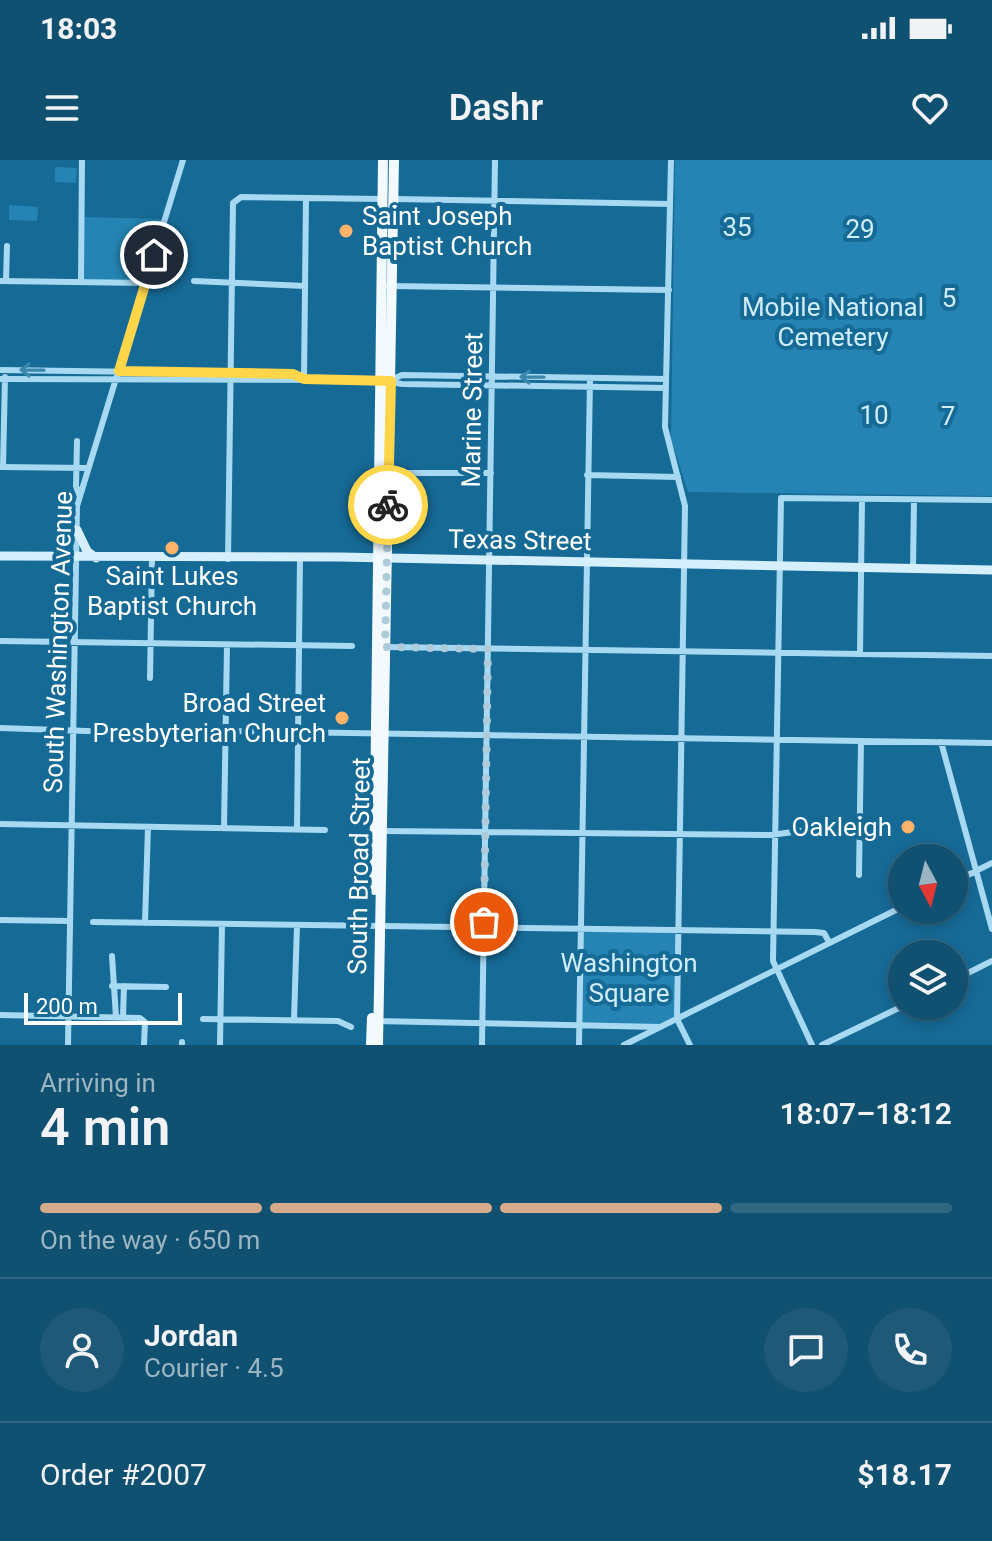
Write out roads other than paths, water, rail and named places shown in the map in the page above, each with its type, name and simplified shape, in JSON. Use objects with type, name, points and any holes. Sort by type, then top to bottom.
[{"type":"main road","points":[[383,160],[388,199]]},
{"type":"main road","points":[[378,1045],[375,1021],[376,926],[386,286],[388,199],[394,160]]},
{"type":"main road","points":[[371,1045],[375,1021]]},
{"type":"street","points":[[81,282],[82,160]]},
{"type":"street","name":"South Washington Avenue","points":[[68,1045],[79,495],[183,160]]},
{"type":"street","name":"Marine Street","points":[[482,1045],[495,160]]},
{"type":"street","points":[[671,160],[665,438],[685,506],[677,1019],[690,1045]]},
{"type":"street","points":[[228,559],[231,284],[233,203],[236,198],[670,204]]},
{"type":"street","points":[[304,379],[306,198]]},
{"type":"street","points":[[7,246],[3,281],[146,283]]},
{"type":"street","points":[[194,281],[305,286]]},
{"type":"street","points":[[386,286],[669,290]]},
{"type":"street","points":[[88,468],[2,467],[3,370],[293,374],[304,379]]},
{"type":"street","points":[[76,371],[76,380]]},
{"type":"street","points":[[151,372],[151,381]]},
{"type":"street","points":[[385,380],[402,375],[666,379]]},
{"type":"street","points":[[579,1045],[590,378]]},
{"type":"street","points":[[2,379],[293,383],[304,379],[385,380],[402,384],[666,388]]},
{"type":"street","points":[[77,441],[79,495]]},
{"type":"street","points":[[384,473],[491,473]]},
{"type":"street","points":[[587,475],[678,477]]},
{"type":"street","points":[[812,1045],[776,969],[781,498],[992,500]]},
{"type":"street","points":[[860,654],[862,499]]},
{"type":"street","points":[[913,568],[914,500]]},
{"type":"street","points":[[77,530],[84,547],[96,558]]},
{"type":"street","name":"Texas Street","points":[[0,556],[300,557],[992,570]]},
{"type":"street","points":[[297,829],[300,557]]},
{"type":"street","points":[[150,678],[152,558]]},
{"type":"street","points":[[0,641],[352,646]]},
{"type":"street","points":[[224,828],[227,645]]},
{"type":"street","points":[[381,647],[992,656]]},
{"type":"street","points":[[0,728],[144,733]]},
{"type":"street","points":[[225,731],[992,743]]},
{"type":"street","points":[[859,875],[861,741]]},
{"type":"street","points":[[941,742],[992,929]]},
{"type":"street","points":[[378,831],[776,835],[859,823]]},
{"type":"street","points":[[0,824],[325,830]]},
{"type":"street","points":[[145,923],[148,827]]},
{"type":"street","points":[[968,875],[992,863]]},
{"type":"street","points":[[624,1045],[888,914]]},
{"type":"street","points":[[0,920],[70,921]]},
{"type":"street","points":[[93,922],[824,933],[829,942]]},
{"type":"street","points":[[220,1045],[222,924]]},
{"type":"street","points":[[294,1020],[297,925]]},
{"type":"street","points":[[112,956],[112,986],[119,1017]]},
{"type":"street","points":[[968,973],[992,961]]},
{"type":"street","points":[[112,986],[166,987]]},
{"type":"street","points":[[119,1017],[124,986]]},
{"type":"street","points":[[822,1045],[888,1013]]},
{"type":"street","points":[[0,1015],[144,1019],[144,1045]]},
{"type":"street","points":[[203,1019],[338,1021],[351,1027]]},
{"type":"street","points":[[375,1021],[661,1027]]},
{"type":"place","name":"Saint Joseph Baptist Church","points":[[346,231]]},
{"type":"place","name":"Saint Lukes Baptist Church","points":[[172,548]]},
{"type":"place","name":"Broad Street Presbyterian Church","points":[[342,718]]},
{"type":"place","name":"Oakleigh","points":[[908,827]]},
{"type":"park label","name":"35","points":[[737,227]]},
{"type":"park label","name":"29","points":[[860,229]]},
{"type":"park label","name":"5","points":[[949,298]]},
{"type":"park label","name":"Mobile National Cemetery","points":[[833,322]]},
{"type":"park label","name":"10","points":[[874,415]]},
{"type":"park label","name":"7","points":[[948,416]]},
{"type":"park label","name":"Washington Square","points":[[629,978]]}]
